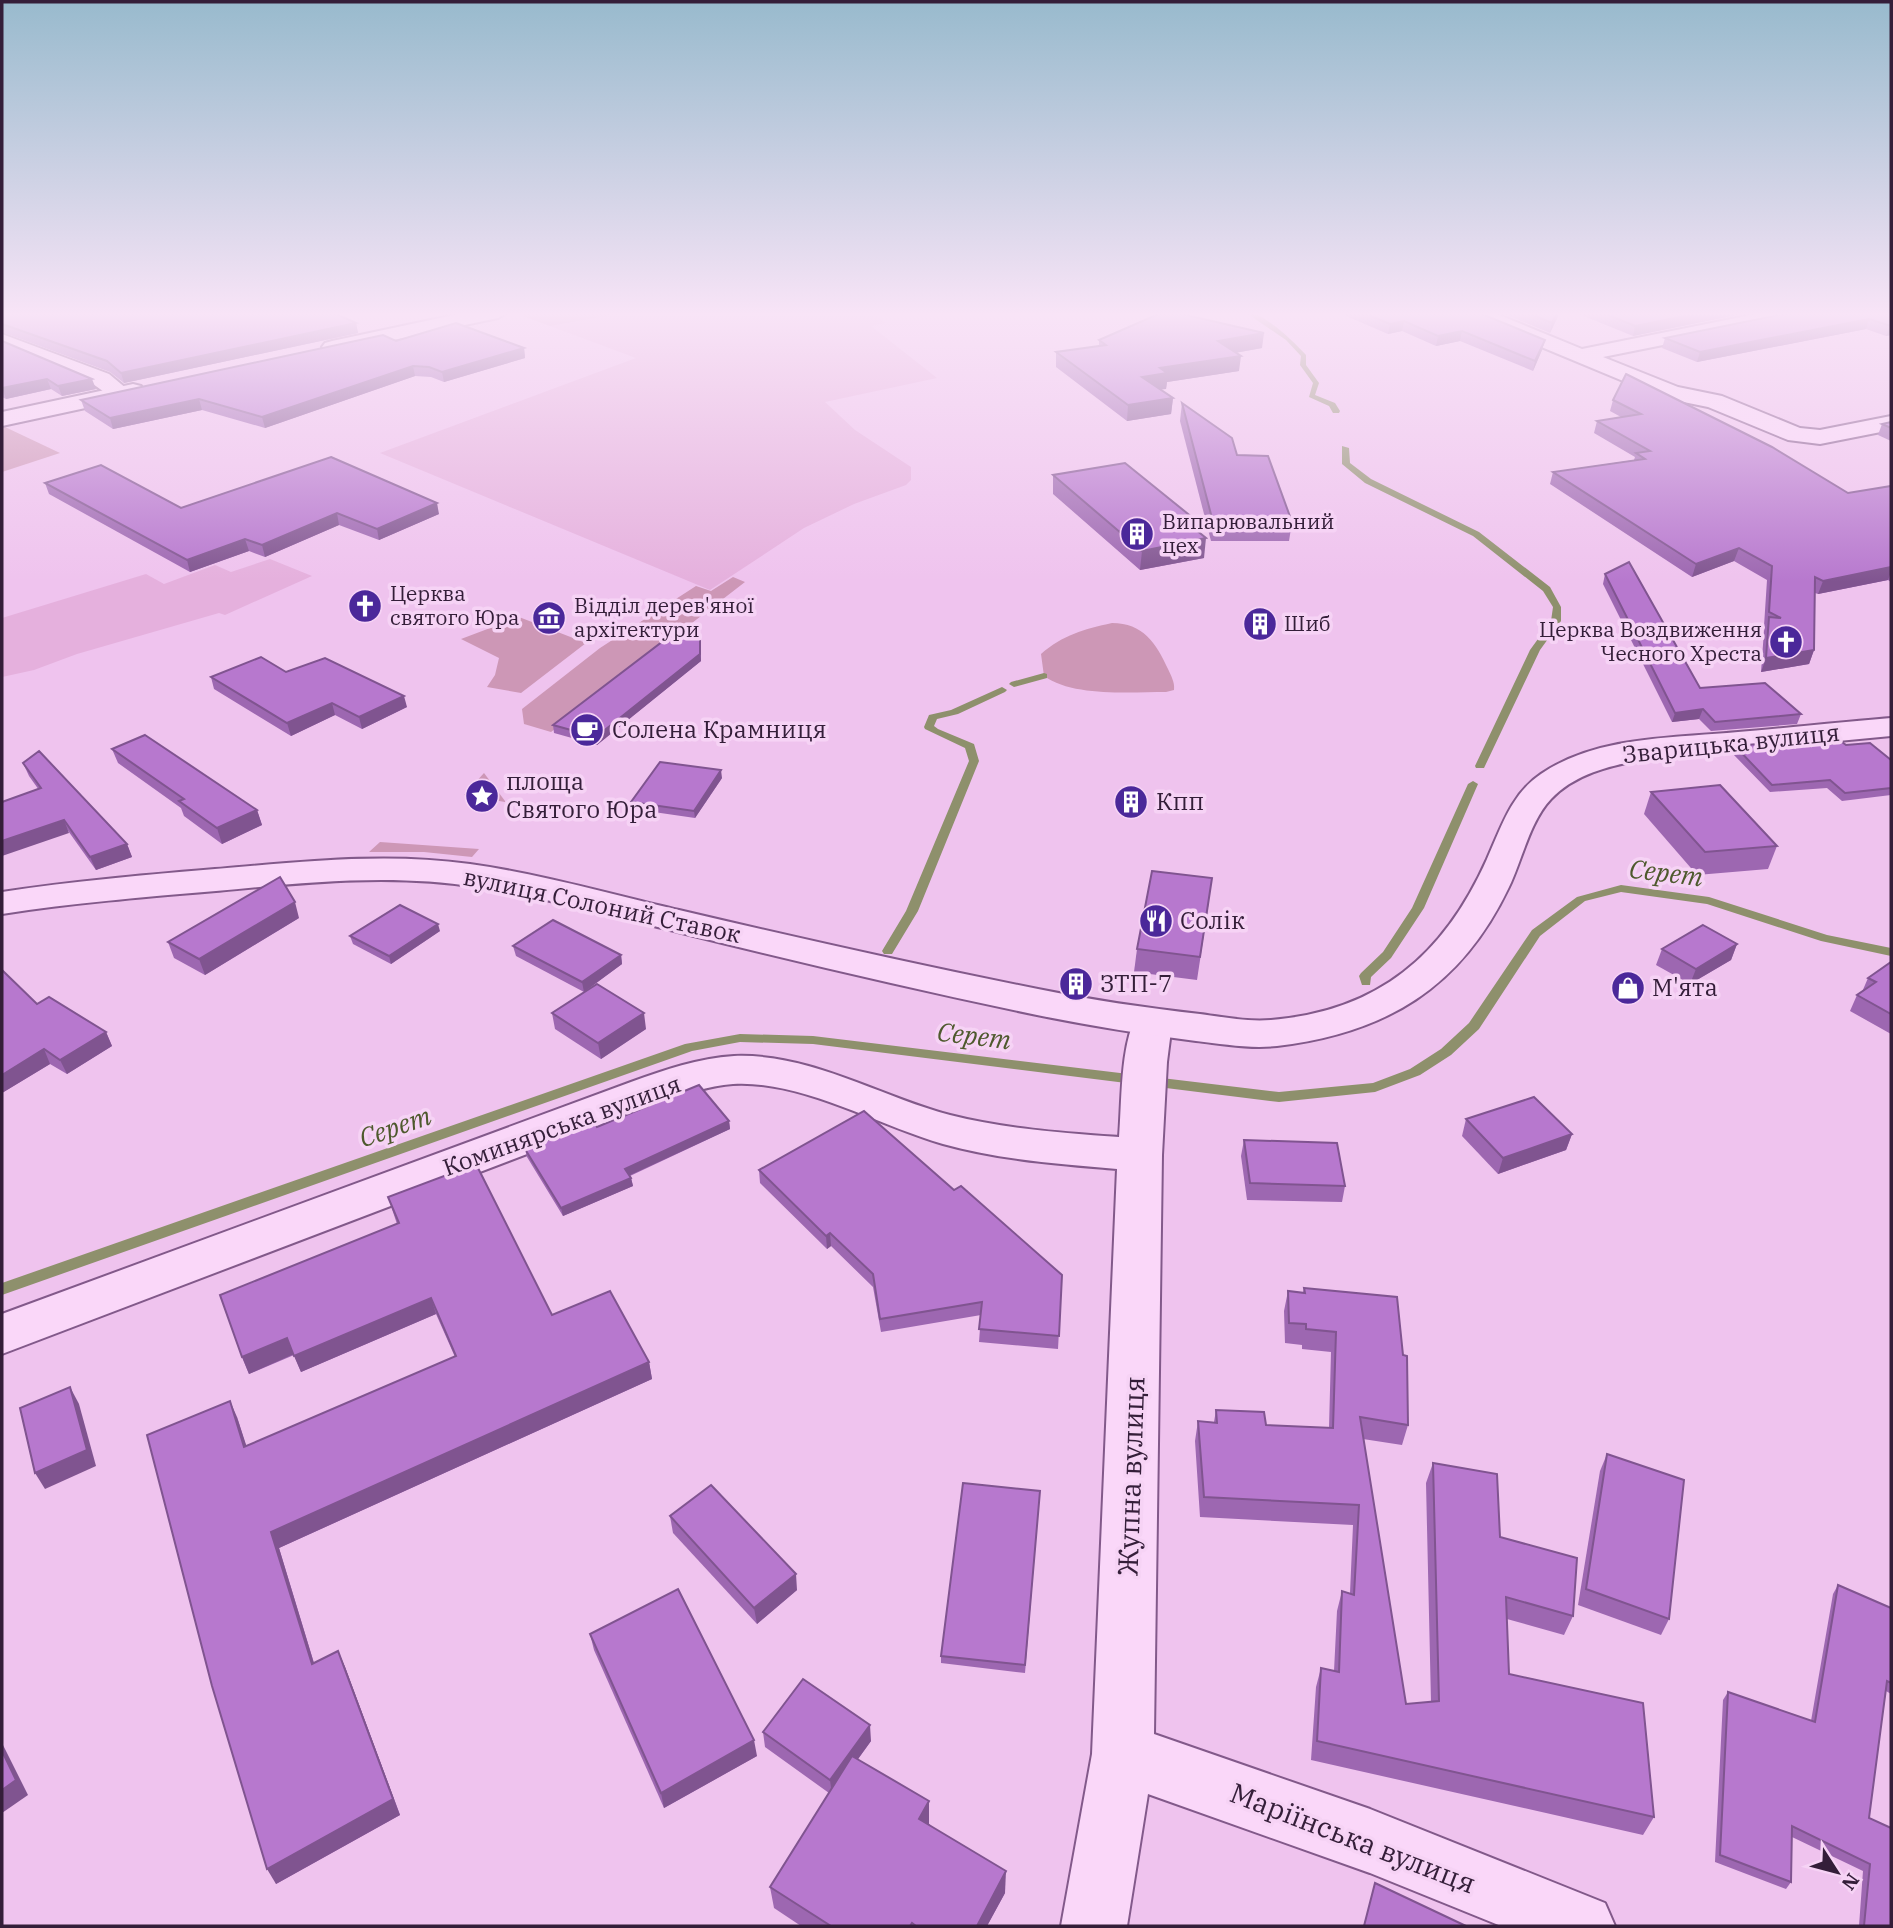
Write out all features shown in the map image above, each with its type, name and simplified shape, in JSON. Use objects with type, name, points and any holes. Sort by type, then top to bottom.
[{"type":"street","points":[[2,419],[84,402]]},
{"type":"street","points":[[1716,402],[1796,435],[1820,438],[1891,423]]},
{"type":"street","name":"Зварицька вулиця","points":[[1147,1063],[1271,1033],[1354,1017],[1401,996],[1434,971],[1456,946],[1480,909],[1505,857],[1517,823],[1548,783],[1563,774],[1592,762],[1660,749],[1891,727]]},
{"type":"street","name":"вулиця Солоний Ставок","points":[[2,903],[60,894],[327,871],[453,873],[544,890],[1049,1005],[1147,1063]]},
{"type":"street","name":"Жупна вулиця","points":[[1094,1926],[1123,1754],[1140,1155],[1147,1063]]},
{"type":"street","name":"Коминярська вулиця","points":[[2,1335],[593,1112],[693,1077],[736,1070],[789,1076],[944,1128],[995,1140],[1140,1155]]},
{"type":"street","name":"Маріїнська вулиця","points":[[1123,1754],[1370,1841],[1581,1926]]},
{"type":"shaded area","points":[[518,402],[825,402],[855,430],[911,467],[911,480],[906,485],[854,504],[804,528],[710,590],[380,453]]},
{"type":"shaded area","points":[[5,427],[60,453],[2,472],[2,428]]},
{"type":"shaded area","points":[[270,559],[312,576],[225,615],[219,613],[77,654],[34,670],[2,677],[2,618],[146,574],[164,584],[215,565],[231,572]]},
{"type":"shaded area","points":[[733,577],[745,582],[551,732],[524,724],[522,709],[600,648],[696,586],[711,591]]},
{"type":"shaded area","points":[[519,617],[586,643],[521,693],[487,687],[495,675],[499,658],[461,639]]},
{"type":"shaded area","points":[[1112,623],[1132,627],[1147,636],[1163,660],[1174,690],[1102,692],[1070,687],[1044,676],[1041,654],[1049,647],[1074,634]]},
{"type":"shaded area","points":[[484,773],[505,801],[505,802],[464,795]]},
{"type":"shaded area","points":[[380,842],[479,849],[472,857],[424,852],[369,852]]},
{"type":"building","points":[[84,402],[185,402],[110,418]]},
{"type":"building","points":[[209,402],[306,402],[262,417]]},
{"type":"building","points":[[1124,402],[1147,402],[1128,405]]},
{"type":"building","points":[[1617,402],[1682,402],[1772,447],[1848,493],[1891,486],[1891,567],[1823,581],[1815,577],[1814,650],[1766,658],[1769,617],[1781,618],[1769,612],[1772,566],[1739,548],[1696,564],[1553,472],[1645,459],[1636,453],[1650,451],[1597,421],[1641,414]]},
{"type":"building","points":[[1182,403],[1232,438],[1237,455],[1268,456],[1292,522],[1213,522]]},
{"type":"building","points":[[331,457],[437,503],[377,529],[337,513],[262,545],[245,539],[187,560],[45,483],[101,465],[181,508]]},
{"type":"building","points":[[1125,463],[1198,522],[1185,521],[1206,538],[1142,551],[1053,475]]},
{"type":"building","points":[[1629,562],[1700,688],[1765,683],[1801,714],[1715,722],[1703,709],[1675,713],[1605,574]]},
{"type":"building","points":[[679,629],[700,637],[700,654],[596,737],[553,725]]},
{"type":"building","points":[[261,657],[286,672],[325,658],[404,696],[359,717],[332,703],[287,723],[211,677]]},
{"type":"building","points":[[145,735],[257,810],[217,828],[179,801],[184,799],[112,749]]},
{"type":"building","points":[[1823,738],[1829,744],[1870,743],[1891,760],[1891,788],[1845,793],[1830,780],[1772,785],[1735,746]]},
{"type":"building","points":[[39,751],[127,844],[90,857],[64,820],[2,841],[2,802],[41,788],[23,763]]},
{"type":"building","points":[[660,762],[721,770],[694,811],[631,802]]},
{"type":"building","points":[[1720,785],[1777,846],[1705,852],[1651,792]]},
{"type":"building","points":[[1152,871],[1212,878],[1200,957],[1137,949]]},
{"type":"building","points":[[280,877],[295,902],[199,959],[168,942]]},
{"type":"building","points":[[400,905],[438,924],[389,956],[350,936]]},
{"type":"building","points":[[553,920],[621,955],[582,982],[513,946]]},
{"type":"building","points":[[1703,925],[1737,944],[1696,969],[1662,949]]},
{"type":"building","points":[[1891,962],[1891,1014],[1857,995],[1876,982],[1868,978]]},
{"type":"building","points":[[2,970],[37,1004],[49,997],[106,1032],[60,1060],[44,1049],[2,1075]]},
{"type":"building","points":[[597,984],[644,1013],[598,1043],[552,1013]]},
{"type":"building","points":[[699,1085],[729,1121],[625,1169],[631,1178],[561,1208],[525,1149],[594,1122],[597,1127]]},
{"type":"building","points":[[1534,1097],[1572,1134],[1503,1158],[1466,1119]]},
{"type":"building","points":[[864,1111],[954,1190],[961,1186],[1062,1275],[1059,1336],[979,1329],[982,1302],[880,1319],[873,1274],[830,1233],[826,1236],[759,1170]]},
{"type":"building","points":[[1244,1140],[1337,1143],[1345,1186],[1250,1183]]},
{"type":"building","points":[[476,1164],[552,1315],[610,1291],[649,1362],[271,1532],[312,1664],[338,1651],[393,1799],[267,1869],[212,1686],[147,1435],[230,1401],[244,1447],[456,1356],[431,1298],[294,1356],[287,1338],[242,1357],[220,1295],[399,1223],[388,1197]]},
{"type":"building","points":[[1304,1288],[1397,1297],[1403,1355],[1407,1356],[1408,1425],[1360,1417],[1406,1704],[1439,1701],[1433,1463],[1497,1474],[1500,1537],[1577,1558],[1573,1616],[1506,1597],[1509,1674],[1643,1703],[1654,1817],[1317,1741],[1321,1668],[1339,1672],[1342,1591],[1354,1595],[1359,1505],[1204,1497],[1198,1421],[1217,1423],[1216,1410],[1264,1412],[1266,1425],[1333,1428],[1336,1332],[1306,1329],[1306,1324],[1289,1323],[1288,1291],[1305,1293]]},
{"type":"building","points":[[70,1387],[87,1450],[35,1473],[20,1408]]},
{"type":"building","points":[[1607,1454],[1684,1480],[1669,1619],[1586,1589]]},
{"type":"building","points":[[963,1483],[1040,1491],[1025,1665],[941,1656]]},
{"type":"building","points":[[711,1485],[796,1574],[754,1608],[670,1516]]},
{"type":"building","points":[[1838,1585],[1891,1608],[1891,1683],[1887,1681],[1869,1818],[1891,1828],[1891,1926],[1864,1926],[1870,1864],[1792,1826],[1791,1882],[1720,1855],[1728,1692],[1815,1722]]},
{"type":"building","points":[[678,1589],[754,1740],[661,1793],[590,1634]]},
{"type":"building","points":[[803,1679],[870,1725],[830,1780],[763,1732]]},
{"type":"building","points":[[2,1751],[16,1780],[2,1790]]},
{"type":"building","points":[[852,1756],[929,1801],[919,1819],[1006,1871],[977,1926],[916,1926],[912,1923],[910,1926],[831,1926],[770,1887]]},
{"type":"building","points":[[1375,1883],[1466,1926],[1364,1926]]},
{"type":"waterway","points":[[1325,402],[1332,405],[1336,411]]},
{"type":"waterway","points":[[1345,448],[1346,464],[1368,481],[1476,534],[1547,589],[1557,607],[1556,621],[1535,650],[1480,766]]},
{"type":"waterway","points":[[1014,684],[1044,676]]},
{"type":"waterway","points":[[888,951],[912,911],[974,761],[970,746],[929,727],[933,717],[954,712],[1002,690]]},
{"type":"waterway","points":[[1366,982],[1365,976],[1387,955],[1418,908],[1473,784]]},
{"type":"waterway","name":"Серет","points":[[2,1289],[690,1047],[740,1038],[813,1040],[1279,1097],[1375,1087],[1415,1072],[1446,1052],[1474,1026],[1536,933],[1581,899],[1621,888],[1709,901],[1825,938],[1891,952]]},
{"type":"place","name":"Випарювальний цех","points":[[1137,534]]},
{"type":"place","name":"Церква святого Юра","points":[[365,606]]},
{"type":"place","name":"Відділ дерев'яної архітектури","points":[[549,618]]},
{"type":"place","name":"Шиб","points":[[1260,624]]},
{"type":"place","name":"Церква Воздвиження Чесного Хреста","points":[[1786,642]]},
{"type":"place","name":"Солена Крамниця","points":[[587,730]]},
{"type":"place","name":"площа Святого Юра","points":[[482,796]]},
{"type":"place","name":"Кпп","points":[[1131,802]]},
{"type":"place","name":"Солік","points":[[1156,921]]},
{"type":"place","name":"ЗТП-7","points":[[1076,984]]},
{"type":"place","name":"М'ята","points":[[1628,988]]}]
